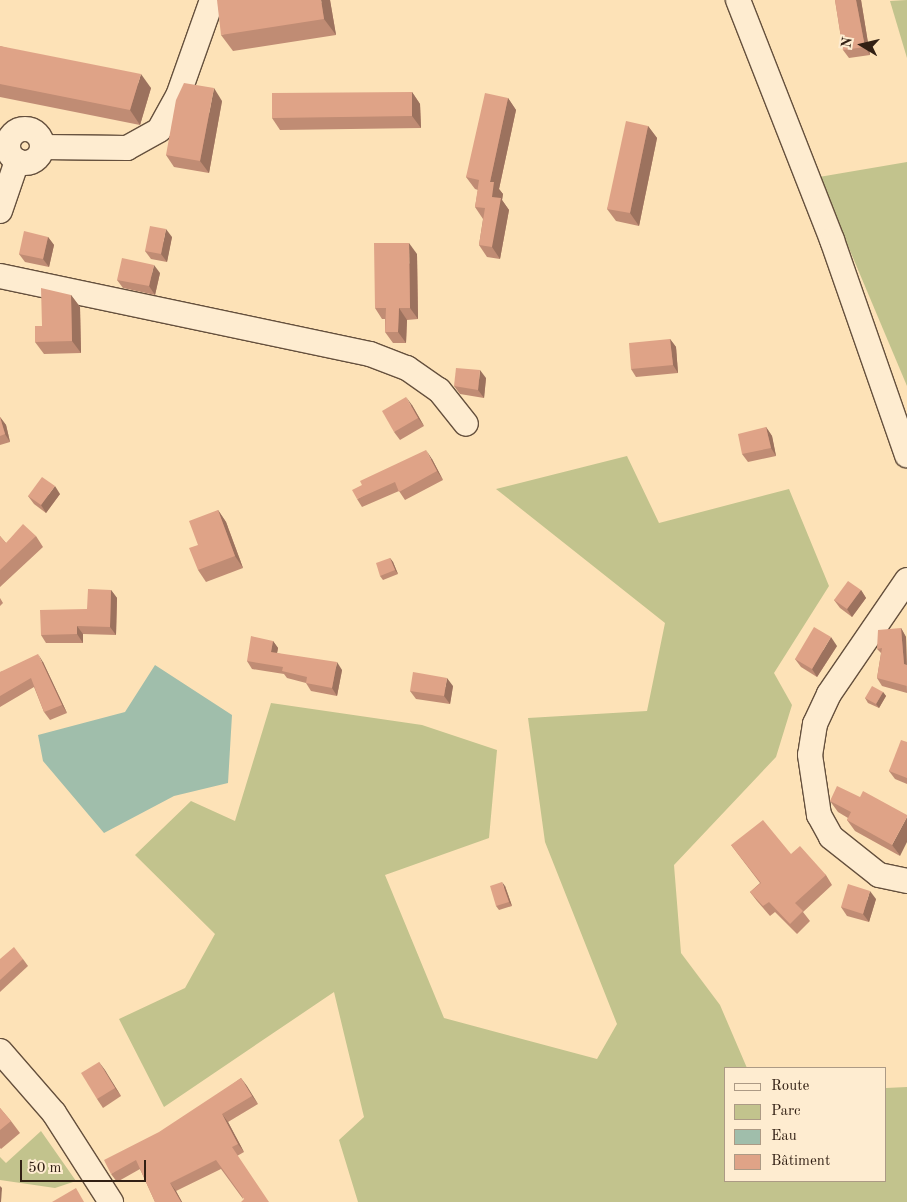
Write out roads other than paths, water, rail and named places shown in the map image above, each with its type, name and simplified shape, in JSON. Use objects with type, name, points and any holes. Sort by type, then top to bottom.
[{"type":"street","points":[[0,210],[17,161],[30,162],[42,147],[127,148],[159,130],[178,96],[212,0]]},
{"type":"street","points":[[738,0],[832,240],[907,455]]},
{"type":"street","points":[[0,276],[370,354],[406,368],[439,390],[466,424]]},
{"type":"street","points":[[907,580],[828,694],[815,724],[810,756],[819,815],[831,837],[879,875],[907,881]]},
{"type":"street","points":[[0,1050],[54,1113],[111,1202]]},
{"type":"water","points":[[155,665],[232,715],[228,783],[174,796],[104,833],[43,761],[38,735],[125,712]]}]
